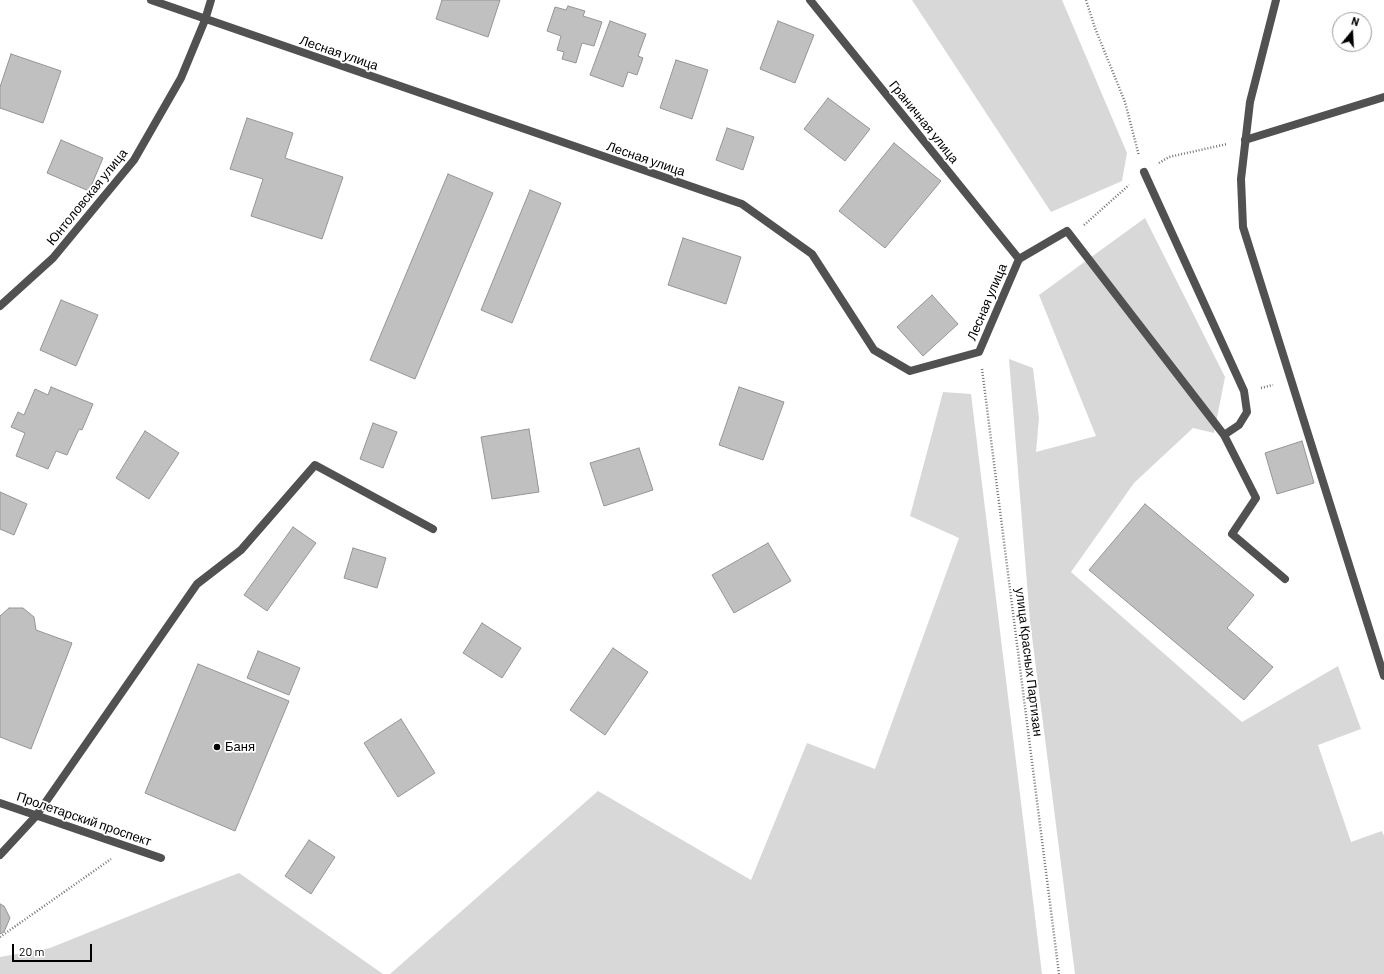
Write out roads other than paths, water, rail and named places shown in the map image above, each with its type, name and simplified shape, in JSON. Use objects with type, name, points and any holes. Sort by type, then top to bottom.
[{"type":"street","name":"Лесная улица","points":[[150,0],[742,204],[812,254],[874,350],[910,370],[979,352],[1019,259]]},
{"type":"street","name":"Юнтоловская улица","points":[[0,306],[53,258],[134,160],[181,78],[205,20],[211,0]]},
{"type":"street","name":"Граничная улица","points":[[810,0],[1019,259]]},
{"type":"street","points":[[1276,0],[1250,102],[1241,179],[1243,227],[1384,676]]},
{"type":"street","points":[[1245,140],[1384,97]]},
{"type":"street","points":[[1144,172],[1244,391],[1247,412],[1239,425],[1224,435]]},
{"type":"street","points":[[1019,259],[1067,231],[1224,435],[1256,498],[1232,534],[1285,578]]},
{"type":"street","points":[[0,855],[36,816],[197,584],[241,550],[316,465],[433,529]]},
{"type":"street","name":"Пролетарский проспект","points":[[0,803],[161,858]]},
{"type":"place","name":"Баня","points":[[217,747]]}]
